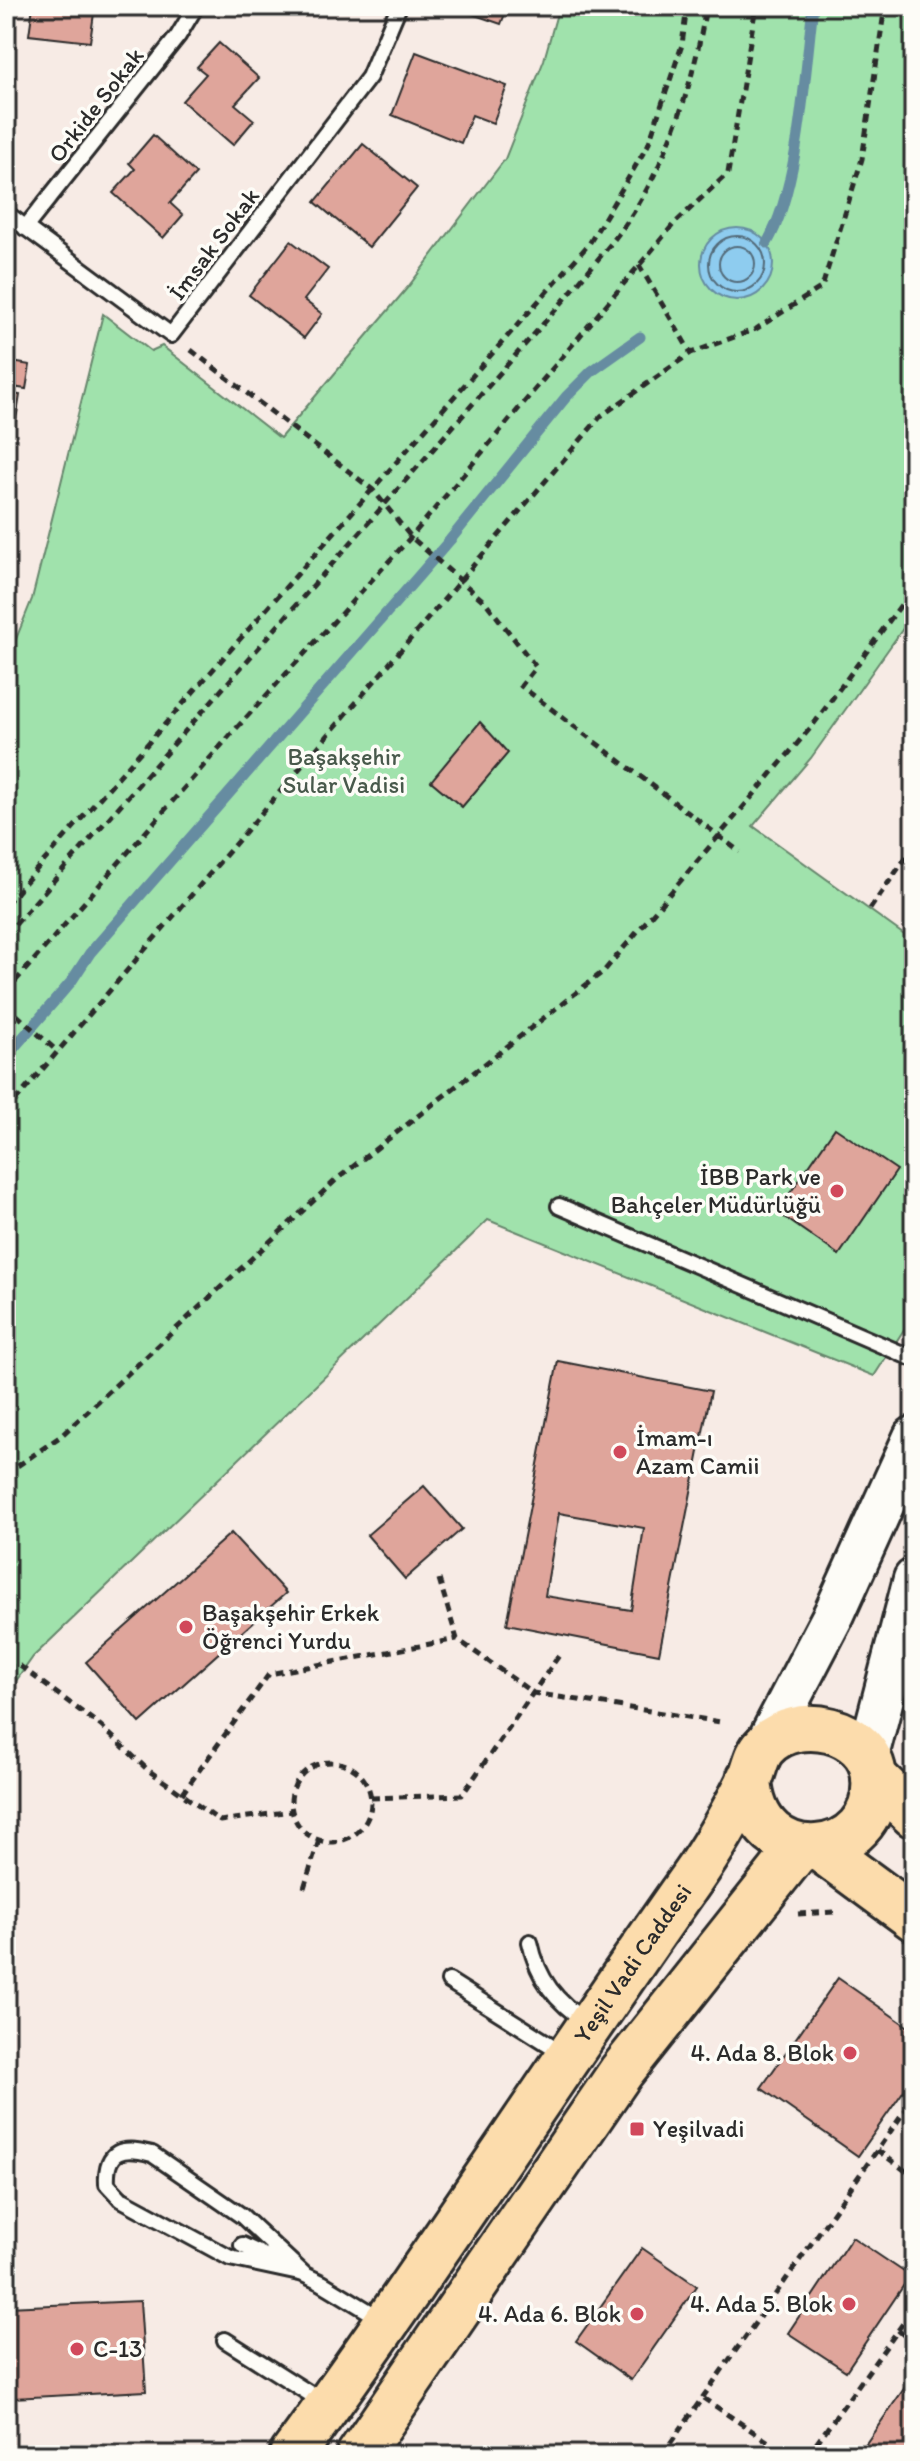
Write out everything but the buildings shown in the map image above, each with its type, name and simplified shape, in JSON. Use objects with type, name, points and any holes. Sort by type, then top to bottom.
[{"type":"main road","name":"Yeşil Vadi Caddesi","points":[[292,2455],[387,2323],[708,1856],[834,1614],[914,1437]]},
{"type":"main road","points":[[809,1848],[838,1843],[854,1832],[866,1816],[871,1766],[914,1579]]},
{"type":"main road","points":[[914,1815],[838,1732],[819,1727],[782,1733],[757,1762],[756,1815],[782,1841],[809,1848],[914,1918]]},
{"type":"main road","name":"Yeşil Vadi Caddesi","points":[[359,2455],[621,2072],[809,1848]]},
{"type":"lane","name":"Orkide Sokak","points":[[25,228],[169,49],[196,6]]},
{"type":"lane","name":"İmsak Sokak","points":[[6,213],[171,335],[369,77],[399,6]]},
{"type":"lane","points":[[559,1206],[914,1359]]},
{"type":"lane","points":[[530,1942],[534,1962],[581,2042]]},
{"type":"lane","points":[[449,1981],[581,2042]]},
{"type":"lane","points":[[130,2148],[152,2154],[242,2216],[304,2274],[230,2258],[121,2199],[107,2184],[108,2164],[116,2153],[130,2148]]},
{"type":"lane","points":[[242,2245],[304,2274],[387,2323]]},
{"type":"lane","points":[[225,2340],[328,2406]]},
{"type":"path","points":[[6,904],[589,244],[648,145],[682,45],[687,6]]},
{"type":"path","points":[[6,935],[565,299],[633,213],[679,118],[700,45],[706,6]]},
{"type":"path","points":[[6,992],[233,732],[411,537],[673,225],[728,173],[756,6]]},
{"type":"path","points":[[6,1112],[311,751],[601,416],[691,353],[756,329],[822,287],[862,159],[885,6]]},
{"type":"path","points":[[639,264],[691,353]]},
{"type":"path","points":[[171,335],[373,490],[411,537],[459,583],[487,604],[536,667],[521,686],[740,852]]},
{"type":"path","points":[[6,1474],[61,1436],[337,1179],[604,971],[813,725],[914,587]]},
{"type":"path","points":[[870,909],[914,846]]},
{"type":"path","points":[[6,1005],[58,1052]]},
{"type":"path","points":[[439,1579],[457,1639],[533,1693],[721,1722]]},
{"type":"path","points":[[182,1794],[269,1674],[457,1639]]},
{"type":"path","points":[[371,1798],[462,1795],[560,1654]]},
{"type":"path","points":[[6,1667],[20,1666],[101,1726],[148,1770],[220,1821],[292,1811]]},
{"type":"path","points":[[329,1762],[341,1763],[362,1775],[371,1798],[366,1822],[359,1832],[333,1842],[319,1840],[298,1824],[292,1811],[295,1784],[315,1765],[329,1762]]},
{"type":"path","points":[[304,1888],[319,1840]]},
{"type":"path","points":[[790,1920],[801,1912],[849,1913]]},
{"type":"path","points":[[662,2455],[914,2098]]},
{"type":"path","points":[[877,2150],[914,2177]]},
{"type":"path","points":[[808,2455],[914,2308]]},
{"type":"path","points":[[898,2330],[914,2344]]},
{"type":"path","points":[[703,2398],[788,2455]]},
{"type":"green space","name":"Başakşehir Sular Vadisi","points":[[559,6],[914,6],[914,613],[811,758],[753,826],[914,942],[914,1314],[874,1376],[488,1220],[33,1657],[6,1695],[6,664],[32,599],[103,314],[151,351],[162,346],[280,438],[408,287],[505,159],[544,60]]},
{"type":"water","points":[[730,228],[744,228],[763,238],[773,257],[773,271],[763,290],[744,300],[730,300],[711,290],[701,271],[701,257],[711,238]]},
{"type":"waterway","points":[[767,243],[778,220],[794,161],[813,6]]},
{"type":"waterway","points":[[6,1057],[71,982],[90,953],[450,540],[566,397],[592,371],[640,337]]},
{"type":"place","name":"İBB Park ve Bahçeler Müdürlüğü","points":[[837,1191]]},
{"type":"place","name":"İmam-ı Azam Camii","points":[[620,1452]]},
{"type":"place","name":"Başakşehir Erkek Öğrenci Yurdu","points":[[186,1627]]},
{"type":"place","name":"4. Ada 8. Blok","points":[[850,2053]]},
{"type":"place","name":"Yeşilvadi","points":[[637,2129]]},
{"type":"place","name":"4. Ada 5. Blok","points":[[849,2304]]},
{"type":"place","name":"4. Ada 6. Blok","points":[[637,2314]]},
{"type":"place","name":"C-13","points":[[77,2349]]}]
